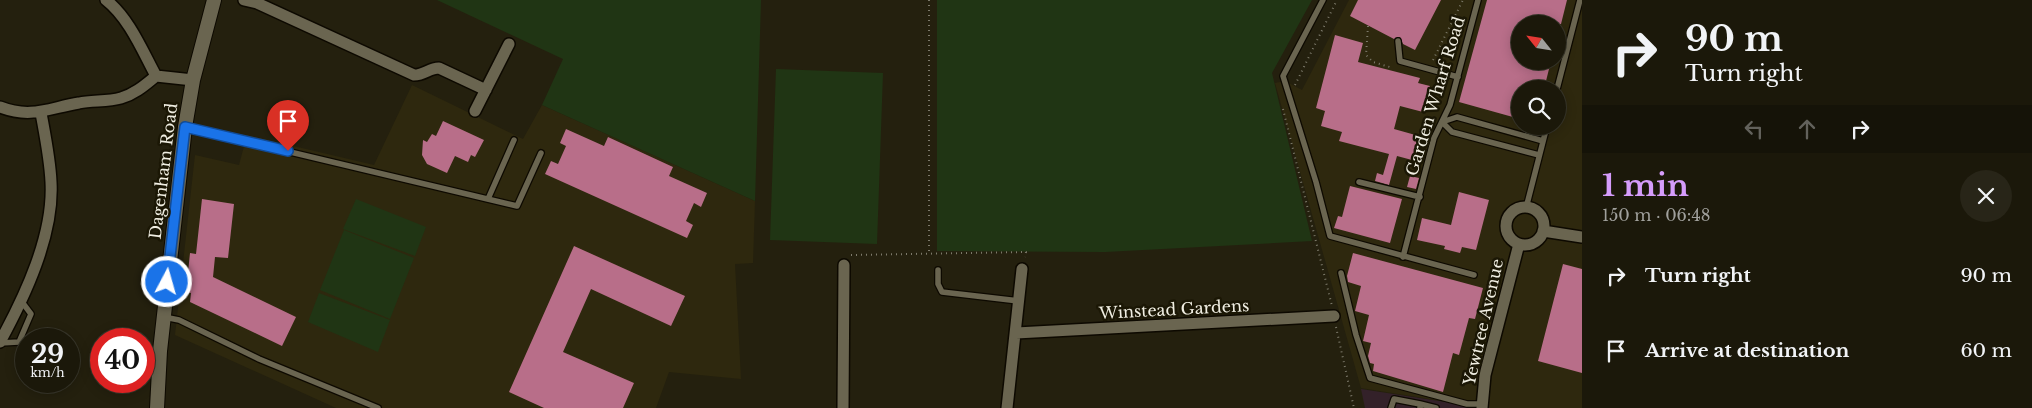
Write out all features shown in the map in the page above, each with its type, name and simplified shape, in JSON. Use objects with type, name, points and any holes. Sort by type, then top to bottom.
[{"type":"street","points":[[106,0],[112,5],[134,35],[156,76]]},
{"type":"street","name":"Dagenham Road","points":[[157,408],[163,317],[185,127],[193,80],[214,0]]},
{"type":"street","points":[[244,0],[257,3],[414,75],[423,75],[432,68],[439,68],[486,90]]},
{"type":"street","points":[[475,111],[508,44]]},
{"type":"street","points":[[0,107],[20,112],[42,113],[78,103],[120,98],[140,89],[156,76],[193,80]]},
{"type":"street","points":[[0,343],[22,302],[49,222],[51,182],[42,113]]},
{"type":"street","points":[[1526,208],[1540,216],[1543,231],[1536,242],[1525,245],[1513,241],[1507,231],[1508,220],[1515,211],[1526,208]]},
{"type":"street","points":[[1543,231],[1582,237]]},
{"type":"street","name":"Yewtree Avenue","points":[[1482,406],[1485,375],[1518,244]]},
{"type":"street","points":[[844,265],[844,408]]},
{"type":"street","points":[[1007,408],[1022,269]]},
{"type":"street","name":"Winstead Gardens","points":[[1016,333],[1334,316]]},
{"type":"lane","points":[[1323,0],[1283,76],[1316,182],[1330,236],[1474,275]]},
{"type":"lane","name":"Garden Wharf Road","points":[[1403,257],[1434,138],[1450,105],[1478,0]]},
{"type":"lane","points":[[1559,80],[1580,0]]},
{"type":"lane","points":[[1398,41],[1400,61],[1458,77]]},
{"type":"lane","points":[[1539,155],[1452,132],[1442,122],[1457,117],[1542,141]]},
{"type":"lane","points":[[185,127],[517,206],[541,153]]},
{"type":"lane","points":[[1526,208],[1544,135]]},
{"type":"lane","points":[[488,199],[514,140]]},
{"type":"lane","points":[[1359,182],[1420,197]]},
{"type":"lane","points":[[938,270],[938,284],[942,292],[1019,301]]},
{"type":"lane","points":[[1341,273],[1366,372],[1370,378],[1467,404],[1482,406]]},
{"type":"lane","points":[[0,343],[19,342],[31,314],[22,302]]},
{"type":"lane","points":[[163,317],[179,320],[259,358],[378,408]]},
{"type":"lane","points":[[1391,408],[1394,399],[1436,408]]},
{"type":"path","points":[[929,0],[929,254]]},
{"type":"path","points":[[1430,70],[1463,0]]},
{"type":"path","points":[[844,265],[844,255],[1026,252],[1022,269]]},
{"type":"shaded area","points":[[1349,0],[1582,0],[1582,408],[1485,408],[1361,388],[1275,83],[1285,81],[1302,90]]},
{"type":"shaded area","points":[[412,85],[523,139],[542,105],[755,201],[753,263],[735,264],[741,379],[669,372],[656,408],[336,408],[175,335],[195,155],[239,165],[247,135],[374,165]]},
{"type":"shaded area","points":[[1361,389],[1472,406],[1472,408],[1365,408]]},
{"type":"green space","points":[[437,0],[761,0],[755,201],[542,105],[563,59]]},
{"type":"green space","points":[[937,0],[1312,0],[1272,73],[1312,241],[1105,252],[937,251]]},
{"type":"green space","points":[[776,69],[883,73],[877,244],[770,240]]},
{"type":"green space","points":[[356,199],[426,227],[415,256],[343,229]]},
{"type":"green space","points":[[344,230],[414,258],[390,319],[320,290]]},
{"type":"green space","points":[[319,293],[390,320],[378,352],[308,322]]},
{"type":"building","points":[[1358,0],[1441,0],[1415,50],[1403,44],[1400,37],[1394,39],[1350,16]]},
{"type":"building","points":[[1487,0],[1567,0],[1563,15],[1511,15],[1511,70],[1549,70],[1546,80],[1511,80],[1511,116],[1459,102]]},
{"type":"building","points":[[1335,35],[1363,43],[1358,62],[1420,78],[1418,83],[1430,86],[1423,112],[1400,106],[1394,129],[1419,136],[1412,160],[1397,156],[1389,185],[1375,181],[1377,173],[1383,175],[1389,154],[1339,141],[1342,132],[1321,126],[1325,111],[1316,108]]},
{"type":"building","points":[[443,121],[484,140],[475,157],[471,155],[468,162],[455,156],[447,173],[427,164],[422,155],[423,140],[427,142],[432,134],[436,136]]},
{"type":"building","points":[[566,129],[604,146],[608,137],[673,167],[669,176],[707,193],[701,207],[694,203],[686,221],[693,225],[687,238],[545,174],[551,161],[558,164],[566,146],[560,143]]},
{"type":"building","points":[[1410,176],[1419,178],[1416,189],[1407,187]]},
{"type":"building","points":[[1350,186],[1402,199],[1390,243],[1334,228],[1338,216],[1342,217]]},
{"type":"building","points":[[1459,192],[1489,200],[1476,250],[1462,247],[1460,253],[1444,249],[1445,246],[1417,240],[1422,218],[1451,225]]},
{"type":"building","points":[[202,199],[234,204],[228,258],[215,257],[213,277],[296,317],[282,346],[190,302],[191,293],[186,292],[190,253],[196,254]]},
{"type":"building","points":[[574,246],[685,296],[671,326],[591,289],[563,352],[634,383],[623,408],[544,408],[509,392]]},
{"type":"building","points":[[1353,253],[1483,288],[1475,319],[1469,318],[1459,355],[1453,353],[1443,392],[1373,371],[1374,364],[1370,363],[1368,356],[1371,343],[1363,341],[1369,315],[1355,311],[1361,286],[1348,282],[1347,276]]},
{"type":"building","points":[[1563,264],[1582,269],[1582,373],[1538,361]]},
{"type":"route","points":[[167,282],[185,127],[202,129],[288,151]]}]
